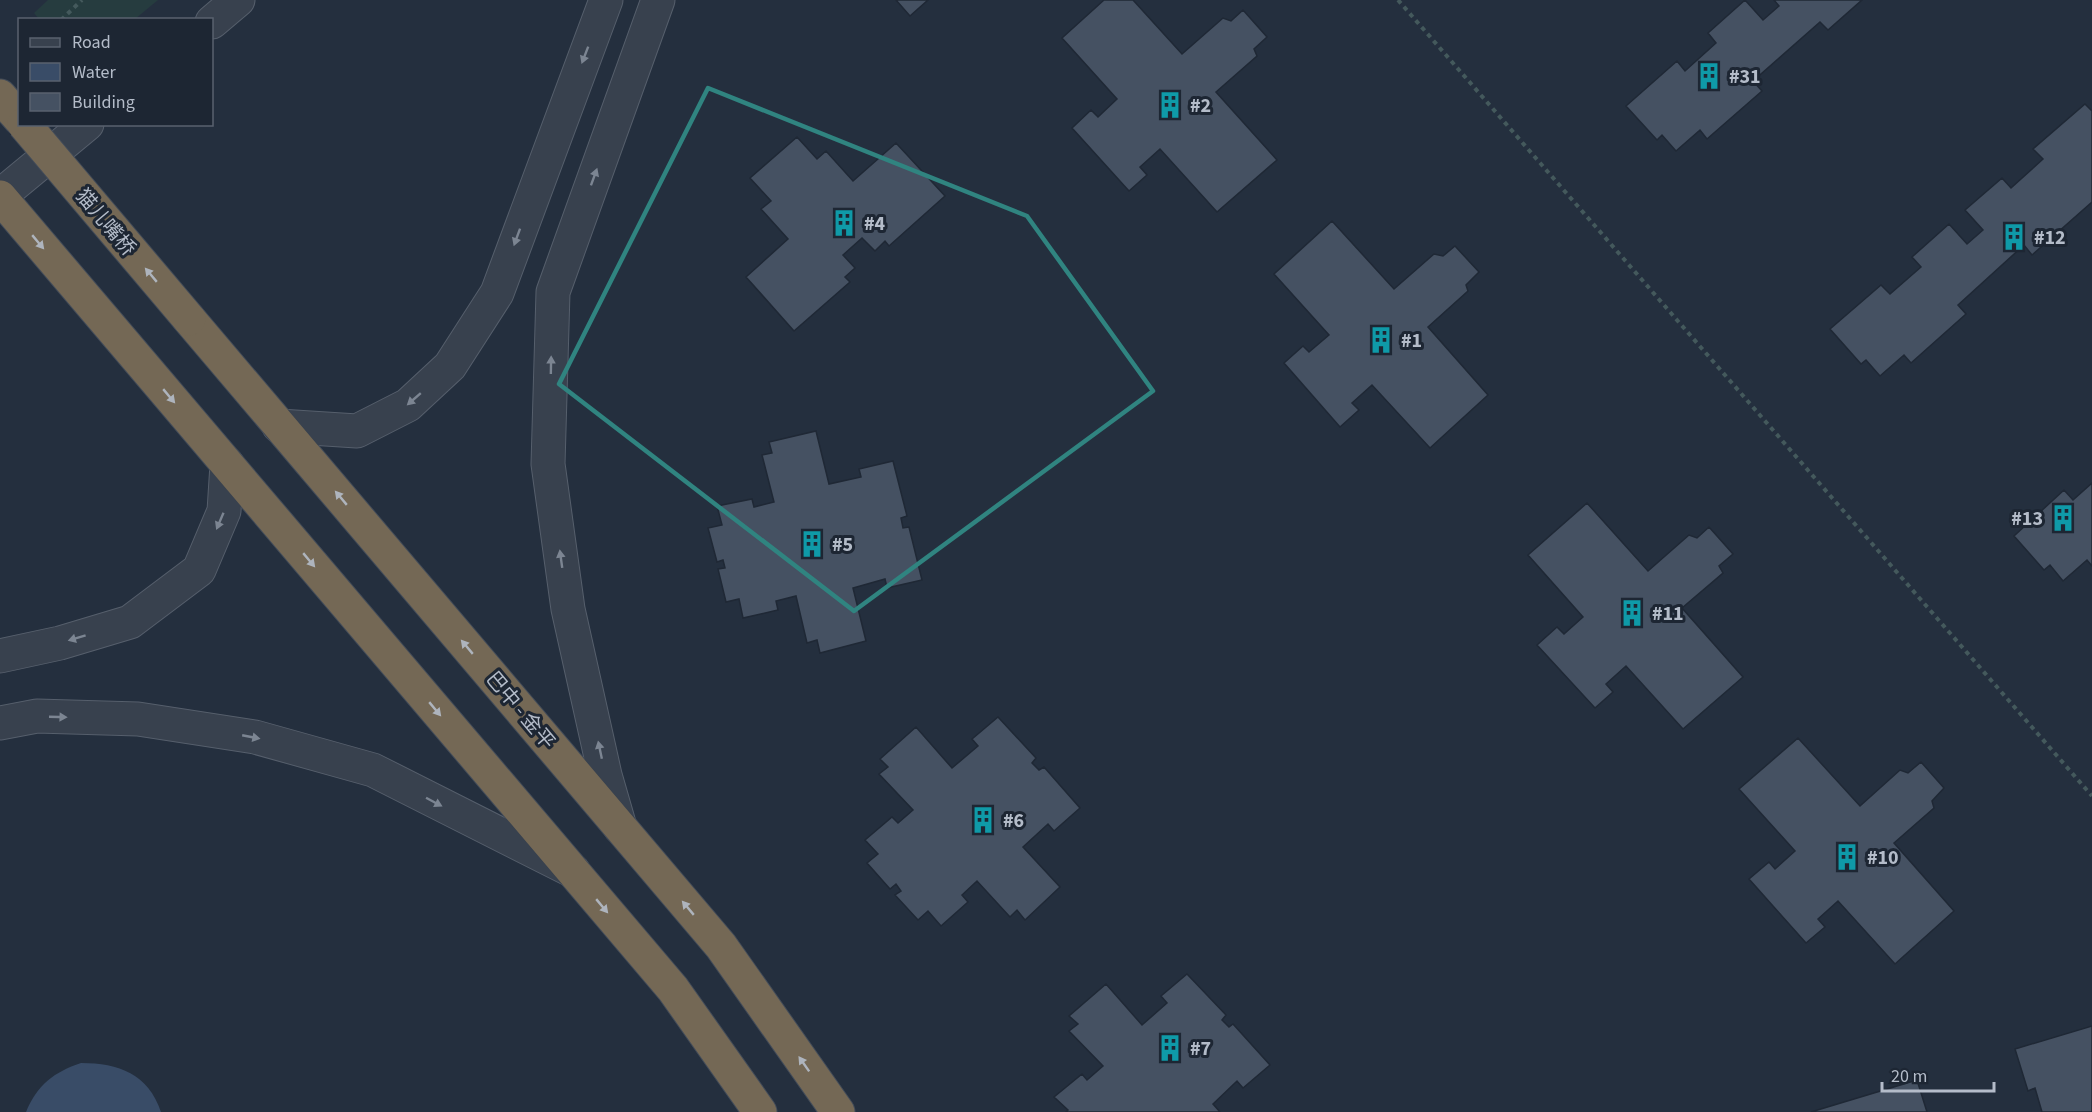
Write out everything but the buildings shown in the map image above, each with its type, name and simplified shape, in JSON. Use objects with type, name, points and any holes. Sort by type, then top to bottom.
[{"type":"highway","points":[[0,96],[18,117]]},
{"type":"highway","name":"猫儿嘴桥","points":[[26,126],[189,319]]},
{"type":"highway","points":[[0,197],[673,989],[760,1112]]},
{"type":"highway","name":"巴中 - 金平","points":[[189,319],[721,946],[838,1112]]},
{"type":"street","points":[[213,21],[238,0]]},
{"type":"street","points":[[279,426],[357,431],[408,405],[450,366],[497,293],[606,0]]},
{"type":"street","points":[[620,827],[605,775],[568,609],[548,464],[553,292],[658,0]]},
{"type":"street","points":[[0,197],[85,126]]},
{"type":"street","points":[[0,656],[60,643],[130,622],[199,570],[224,511],[227,464]]},
{"type":"street","points":[[0,723],[37,716],[138,719],[255,737],[373,770],[573,872]]},
{"type":"path","points":[[63,18],[82,0]]},
{"type":"path","points":[[1398,0],[2092,796]]},
{"type":"highlighted area","points":[[708,88],[1027,216],[1153,391],[854,611],[559,384]]},
{"type":"green space","points":[[48,0],[158,0],[136,18],[38,18],[34,13]]},
{"type":"water","points":[[81,1063],[108,1065],[130,1073],[148,1088],[161,1112],[26,1112],[41,1087],[55,1075]]},
{"type":"place","name":"#31","points":[[1709,76]]},
{"type":"place","name":"#2","points":[[1170,105]]},
{"type":"place","name":"#4","points":[[844,223]]},
{"type":"place","name":"#12","points":[[2014,237]]},
{"type":"place","name":"#1","points":[[1381,340]]},
{"type":"place","name":"#13","points":[[2063,518]]},
{"type":"place","name":"#5","points":[[812,544]]},
{"type":"place","name":"#11","points":[[1632,613]]},
{"type":"place","name":"#6","points":[[983,820]]},
{"type":"place","name":"#10","points":[[1847,857]]},
{"type":"place","name":"#7","points":[[1170,1048]]}]
